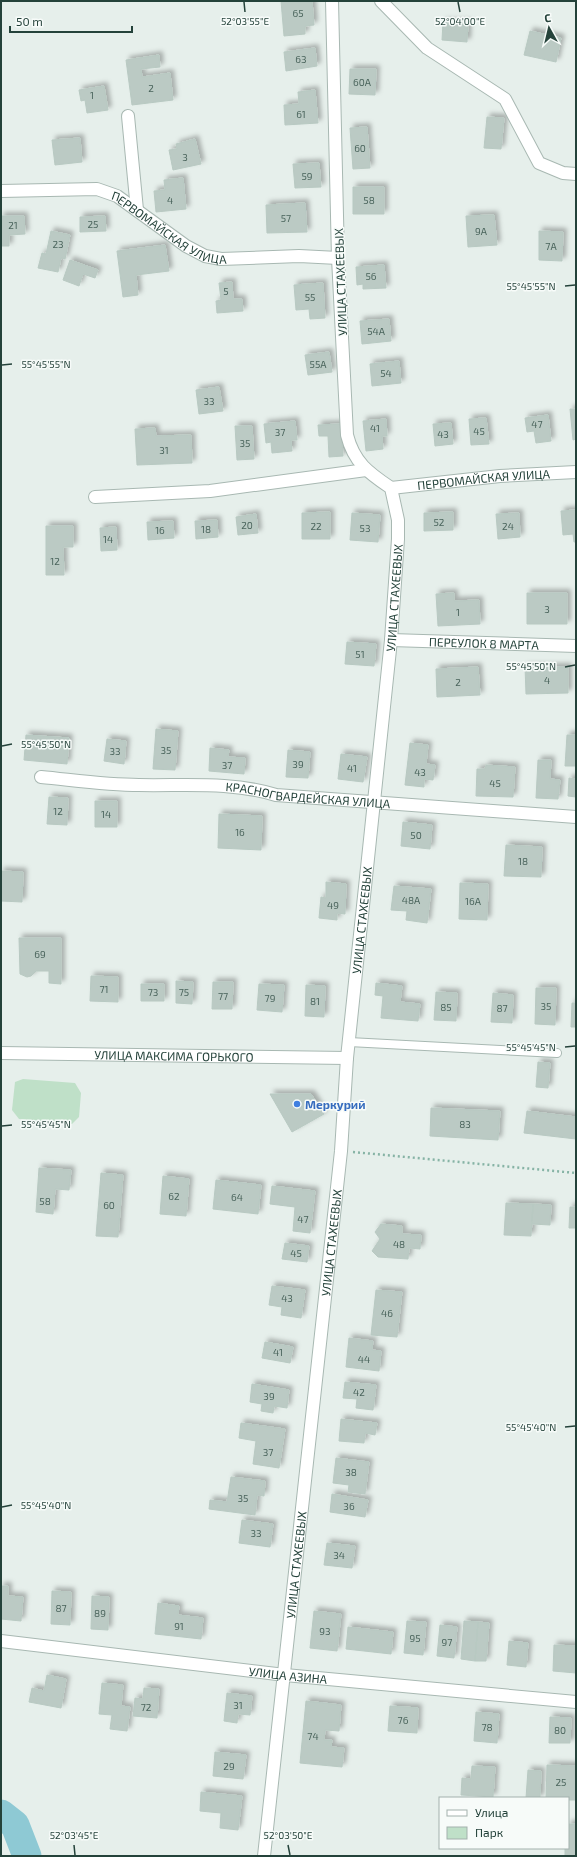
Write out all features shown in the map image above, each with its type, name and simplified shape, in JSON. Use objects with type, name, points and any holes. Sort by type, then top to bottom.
[{"type":"street","name":"УЛИЦА СТАХЕЕВЫХ","points":[[264,1856],[285,1675],[341,1151],[347,1058],[391,640],[398,539],[398,520],[391,488],[366,470],[356,459],[350,448],[347,436],[338,258],[332,1]]},
{"type":"street","points":[[381,1],[427,48],[505,99],[539,164],[563,173],[576,174]]},
{"type":"street","points":[[128,116],[137,210]]},
{"type":"street","name":"ПЕРВОМАЙСКАЯ УЛИЦА","points":[[1,191],[97,189],[117,196],[186,246],[205,256],[220,259],[299,256],[338,258]]},
{"type":"street","points":[[95,497],[210,491],[366,470]]},
{"type":"street","name":"ПЕРВОМАЙСКАЯ УЛИЦА","points":[[391,488],[500,476],[576,472]]},
{"type":"street","name":"ПЕРЕУЛОК 8 МАРТА","points":[[391,640],[576,646]]},
{"type":"street","name":"КРАСНОГВАРДЕЙСКАЯ УЛИЦА","points":[[41,777],[137,786],[208,785],[254,788],[276,795],[576,817]]},
{"type":"street","name":"УЛИЦА МАКСИМА ГОРЬКОГО","points":[[1,1053],[347,1058]]},
{"type":"street","name":"УЛИЦА АЗИНА","points":[[1,1641],[285,1675],[576,1702]]},
{"type":"lane","points":[[349,1042],[557,1053]]},
{"type":"path","points":[[341,1151],[576,1173]]},
{"type":"green space","points":[[23,1079],[75,1083],[81,1093],[79,1117],[72,1124],[19,1119],[12,1110],[15,1082]]},
{"type":"building","points":[[281,1],[312,1],[314,25],[305,26],[305,34],[284,36]]},
{"type":"building","points":[[443,22],[468,23],[467,42],[442,40]]},
{"type":"building","points":[[530,31],[561,38],[556,62],[524,55]]},
{"type":"building","points":[[315,48],[317,66],[286,71],[284,52]]},
{"type":"building","points":[[159,55],[160,67],[141,69],[142,77],[170,73],[173,100],[132,105],[126,60]]},
{"type":"building","points":[[350,69],[376,69],[375,95],[349,94]]},
{"type":"building","points":[[104,86],[108,110],[87,113],[85,100],[81,101],[79,90]]},
{"type":"building","points":[[315,90],[318,123],[285,125],[284,105],[299,104],[298,92]]},
{"type":"building","points":[[487,117],[504,118],[501,149],[484,148]]},
{"type":"building","points":[[367,127],[370,168],[353,169],[350,128]]},
{"type":"building","points":[[80,138],[82,162],[55,165],[52,140]]},
{"type":"building","points":[[195,139],[201,164],[173,170],[169,150],[177,149],[176,144]]},
{"type":"building","points":[[319,163],[321,187],[295,188],[293,164]]},
{"type":"building","points":[[183,178],[186,209],[156,212],[154,191],[165,190],[164,180]]},
{"type":"building","points":[[353,187],[384,187],[384,214],[353,214]]},
{"type":"building","points":[[305,203],[307,232],[267,233],[266,205]]},
{"type":"building","points":[[494,215],[497,245],[468,247],[466,216]]},
{"type":"building","points":[[1,216],[24,216],[25,234],[9,235],[9,246],[1,246]]},
{"type":"building","points":[[105,216],[106,231],[80,232],[80,217]]},
{"type":"building","points":[[51,231],[70,235],[65,259],[61,258],[58,272],[38,268],[42,253],[46,254]]},
{"type":"building","points":[[539,231],[563,232],[562,261],[539,260]]},
{"type":"building","points":[[165,245],[169,271],[136,275],[138,295],[123,297],[117,251]]},
{"type":"building","points":[[70,260],[98,270],[95,278],[83,274],[79,286],[63,280]]},
{"type":"building","points":[[384,265],[386,288],[363,289],[363,284],[357,285],[356,267]]},
{"type":"building","points":[[232,282],[233,299],[242,299],[243,311],[217,313],[216,301],[221,300],[219,283]]},
{"type":"building","points":[[323,283],[325,318],[310,319],[309,309],[296,310],[294,285]]},
{"type":"building","points":[[389,319],[391,341],[362,344],[360,321]]},
{"type":"building","points":[[329,352],[332,372],[308,375],[305,355]]},
{"type":"building","points":[[399,361],[401,383],[372,386],[370,364]]},
{"type":"building","points":[[219,387],[223,411],[199,414],[196,390]]},
{"type":"building","points":[[570,409],[576,409],[576,439],[573,440]]},
{"type":"building","points":[[548,415],[551,441],[536,443],[534,431],[527,432],[525,418]]},
{"type":"building","points":[[486,418],[489,444],[471,445],[469,419]]},
{"type":"building","points":[[386,419],[387,436],[382,436],[383,449],[366,451],[363,421]]},
{"type":"building","points":[[295,421],[297,440],[291,440],[292,451],[272,453],[271,442],[266,443],[264,424]]},
{"type":"building","points":[[451,423],[453,444],[435,446],[433,424]]},
{"type":"building","points":[[341,424],[343,456],[329,457],[328,436],[319,436],[318,425]]},
{"type":"building","points":[[235,426],[252,426],[254,459],[237,460]]},
{"type":"building","points":[[155,428],[156,436],[191,435],[192,463],[137,465],[135,429]]},
{"type":"building","points":[[576,510],[576,542],[574,542],[573,534],[563,535],[561,511]]},
{"type":"building","points":[[330,512],[330,539],[302,539],[302,513]]},
{"type":"building","points":[[453,512],[453,530],[424,531],[424,513]]},
{"type":"building","points":[[352,513],[380,515],[378,542],[350,540]]},
{"type":"building","points":[[519,513],[520,537],[498,539],[496,514]]},
{"type":"building","points":[[256,514],[258,533],[238,535],[236,517]]},
{"type":"building","points":[[217,520],[218,537],[196,539],[195,521]]},
{"type":"building","points":[[173,521],[174,538],[148,540],[147,522]]},
{"type":"building","points":[[46,526],[73,526],[73,547],[63,547],[64,575],[46,575]]},
{"type":"building","points":[[116,527],[117,550],[101,551],[100,528]]},
{"type":"building","points":[[454,593],[454,601],[479,600],[480,624],[438,626],[436,594]]},
{"type":"building","points":[[527,593],[567,593],[567,624],[527,624]]},
{"type":"building","points":[[347,642],[376,644],[374,666],[345,664]]},
{"type":"building","points":[[478,667],[480,695],[437,697],[436,669]]},
{"type":"building","points":[[525,667],[568,667],[568,693],[526,694]]},
{"type":"building","points":[[156,729],[178,731],[175,770],[153,769]]},
{"type":"building","points":[[26,735],[69,738],[67,764],[24,760]]},
{"type":"building","points":[[567,735],[576,735],[576,766],[565,766]]},
{"type":"building","points":[[107,739],[126,741],[124,764],[104,761]]},
{"type":"building","points":[[410,743],[428,745],[426,764],[435,765],[433,780],[424,779],[424,787],[405,785]]},
{"type":"building","points":[[210,748],[229,750],[228,757],[245,758],[244,774],[209,771]]},
{"type":"building","points":[[288,750],[310,752],[308,778],[286,777]]},
{"type":"building","points":[[341,754],[367,757],[363,782],[338,779]]},
{"type":"building","points":[[538,760],[551,760],[550,779],[560,780],[558,799],[536,798]]},
{"type":"building","points":[[486,765],[515,767],[513,797],[476,796],[477,769],[485,769]]},
{"type":"building","points":[[569,778],[576,779],[576,797],[568,796]]},
{"type":"building","points":[[49,797],[68,798],[67,825],[47,824]]},
{"type":"building","points":[[95,801],[117,801],[117,827],[95,827]]},
{"type":"building","points":[[219,814],[262,816],[261,850],[218,848]]},
{"type":"building","points":[[403,822],[432,825],[430,849],[401,846]]},
{"type":"building","points":[[506,845],[542,847],[541,877],[504,876]]},
{"type":"building","points":[[1,871],[23,872],[22,902],[1,901]]},
{"type":"building","points":[[326,882],[346,884],[345,914],[337,913],[337,920],[319,918],[321,897],[326,898]]},
{"type":"building","points":[[460,883],[488,884],[487,920],[459,919]]},
{"type":"building","points":[[394,886],[431,889],[427,923],[406,920],[407,911],[391,910]]},
{"type":"building","points":[[19,938],[61,938],[61,984],[49,983],[49,971],[36,971],[31,976],[27,977],[20,974]]},
{"type":"building","points":[[91,976],[118,977],[118,1002],[90,1001]]},
{"type":"building","points":[[176,981],[193,982],[192,1004],[176,1003]]},
{"type":"building","points":[[213,982],[233,982],[232,1009],[212,1009]]},
{"type":"building","points":[[376,983],[402,986],[400,1002],[420,1004],[418,1021],[381,1018],[383,996],[375,995]]},
{"type":"building","points":[[141,984],[164,984],[164,1001],[141,1001]]},
{"type":"building","points":[[259,984],[284,985],[282,1012],[257,1010]]},
{"type":"building","points":[[306,985],[325,986],[324,1017],[305,1016]]},
{"type":"building","points":[[536,988],[556,988],[555,1025],[535,1024]]},
{"type":"building","points":[[436,992],[457,993],[456,1021],[434,1020]]},
{"type":"building","points":[[493,993],[513,995],[512,1023],[491,1022]]},
{"type":"building","points":[[572,1003],[576,1003],[576,1027],[571,1027]]},
{"type":"building","points":[[538,1062],[550,1063],[548,1088],[536,1087]]},
{"type":"building","name":"Меркурий","points":[[270,1094],[311,1094],[324,1114],[292,1132]]},
{"type":"building","points":[[431,1108],[500,1111],[498,1140],[430,1136]]},
{"type":"building","points":[[527,1111],[576,1117],[576,1139],[524,1133]]},
{"type":"building","points":[[39,1168],[71,1170],[69,1190],[55,1189],[53,1214],[36,1212]]},
{"type":"building","points":[[101,1173],[123,1175],[118,1237],[96,1236]]},
{"type":"building","points":[[163,1176],[189,1179],[186,1216],[160,1214]]},
{"type":"building","points":[[216,1180],[261,1185],[258,1214],[213,1209]]},
{"type":"building","points":[[272,1186],[315,1191],[310,1233],[293,1231],[295,1207],[270,1204]]},
{"type":"building","points":[[506,1203],[533,1204],[531,1236],[504,1235]]},
{"type":"building","points":[[533,1204],[551,1205],[550,1225],[532,1224]]},
{"type":"building","points":[[570,1207],[576,1207],[576,1228],[569,1228]]},
{"type":"building","points":[[381,1224],[402,1226],[402,1234],[421,1235],[420,1249],[409,1248],[408,1259],[378,1257],[372,1251],[380,1239],[375,1232]]},
{"type":"building","points":[[285,1243],[309,1246],[307,1262],[282,1259]]},
{"type":"building","points":[[272,1286],[305,1290],[301,1318],[281,1315],[282,1307],[269,1305]]},
{"type":"building","points":[[376,1290],[402,1292],[397,1337],[371,1335]]},
{"type":"building","points":[[349,1338],[373,1341],[372,1350],[381,1351],[379,1371],[346,1367]]},
{"type":"building","points":[[265,1342],[293,1347],[290,1363],[262,1358]]},
{"type":"building","points":[[345,1382],[376,1385],[373,1410],[356,1408],[357,1399],[343,1398]]},
{"type":"building","points":[[252,1384],[289,1390],[287,1408],[274,1406],[273,1413],[261,1411],[262,1404],[250,1402]]},
{"type":"building","points":[[341,1419],[377,1423],[375,1435],[365,1433],[364,1443],[339,1441]]},
{"type":"building","points":[[241,1423],[285,1429],[279,1468],[253,1464],[256,1441],[239,1438]]},
{"type":"building","points":[[336,1458],[369,1462],[365,1494],[348,1492],[349,1485],[333,1483]]},
{"type":"building","points":[[231,1477],[265,1481],[264,1496],[257,1495],[255,1515],[209,1509],[210,1500],[227,1502]]},
{"type":"building","points":[[332,1494],[368,1500],[365,1517],[330,1512]]},
{"type":"building","points":[[242,1520],[273,1524],[270,1547],[239,1543]]},
{"type":"building","points":[[327,1543],[355,1546],[352,1568],[324,1565]]},
{"type":"building","points":[[1,1586],[8,1586],[8,1596],[23,1597],[21,1621],[1,1619]]},
{"type":"building","points":[[52,1591],[71,1592],[70,1625],[51,1624]]},
{"type":"building","points":[[92,1596],[109,1597],[108,1630],[91,1629]]},
{"type":"building","points":[[158,1603],[179,1606],[178,1615],[203,1618],[201,1639],[155,1634]]},
{"type":"building","points":[[314,1611],[341,1614],[337,1651],[310,1648]]},
{"type":"building","points":[[407,1621],[426,1622],[423,1655],[404,1653]]},
{"type":"building","points":[[464,1621],[478,1622],[475,1661],[461,1659]]},
{"type":"building","points":[[478,1622],[489,1623],[486,1661],[475,1661]]},
{"type":"building","points":[[440,1625],[457,1627],[454,1658],[437,1656]]},
{"type":"building","points":[[348,1627],[393,1632],[391,1654],[346,1649]]},
{"type":"building","points":[[509,1641],[528,1643],[526,1667],[507,1665]]},
{"type":"building","points":[[554,1645],[576,1646],[576,1673],[553,1671]]},
{"type":"building","points":[[47,1675],[66,1679],[61,1708],[29,1702],[32,1688],[44,1691]]},
{"type":"building","points":[[102,1683],[123,1685],[121,1706],[130,1707],[127,1731],[110,1729],[112,1715],[99,1714]]},
{"type":"building","points":[[144,1688],[159,1689],[157,1718],[133,1716],[135,1698],[143,1699]]},
{"type":"building","points":[[227,1693],[252,1696],[250,1715],[238,1714],[237,1723],[224,1721]]},
{"type":"building","points":[[306,1701],[341,1705],[339,1731],[325,1730],[324,1740],[332,1740],[331,1747],[344,1748],[342,1767],[300,1763]]},
{"type":"building","points":[[390,1706],[418,1708],[417,1733],[388,1731]]},
{"type":"building","points":[[476,1712],[499,1714],[497,1743],[474,1741]]},
{"type":"building","points":[[550,1717],[571,1718],[570,1743],[549,1743]]},
{"type":"building","points":[[215,1752],[246,1755],[243,1779],[213,1776]]},
{"type":"building","points":[[547,1765],[576,1766],[576,1800],[569,1800],[569,1797],[546,1797]]},
{"type":"building","points":[[472,1766],[495,1767],[493,1797],[461,1795],[462,1778],[471,1779]]},
{"type":"building","points":[[528,1770],[541,1771],[540,1797],[526,1797]]},
{"type":"building","points":[[201,1792],[242,1796],[238,1830],[220,1828],[221,1813],[200,1811]]},
{"type":"building","points":[[569,1824],[576,1824],[576,1856],[565,1856],[565,1849],[569,1849]]},
{"type":"waterway","points":[[1,1814],[15,1825],[27,1856]]},
{"type":"place","name":"Меркурий","points":[[297,1104]]}]
